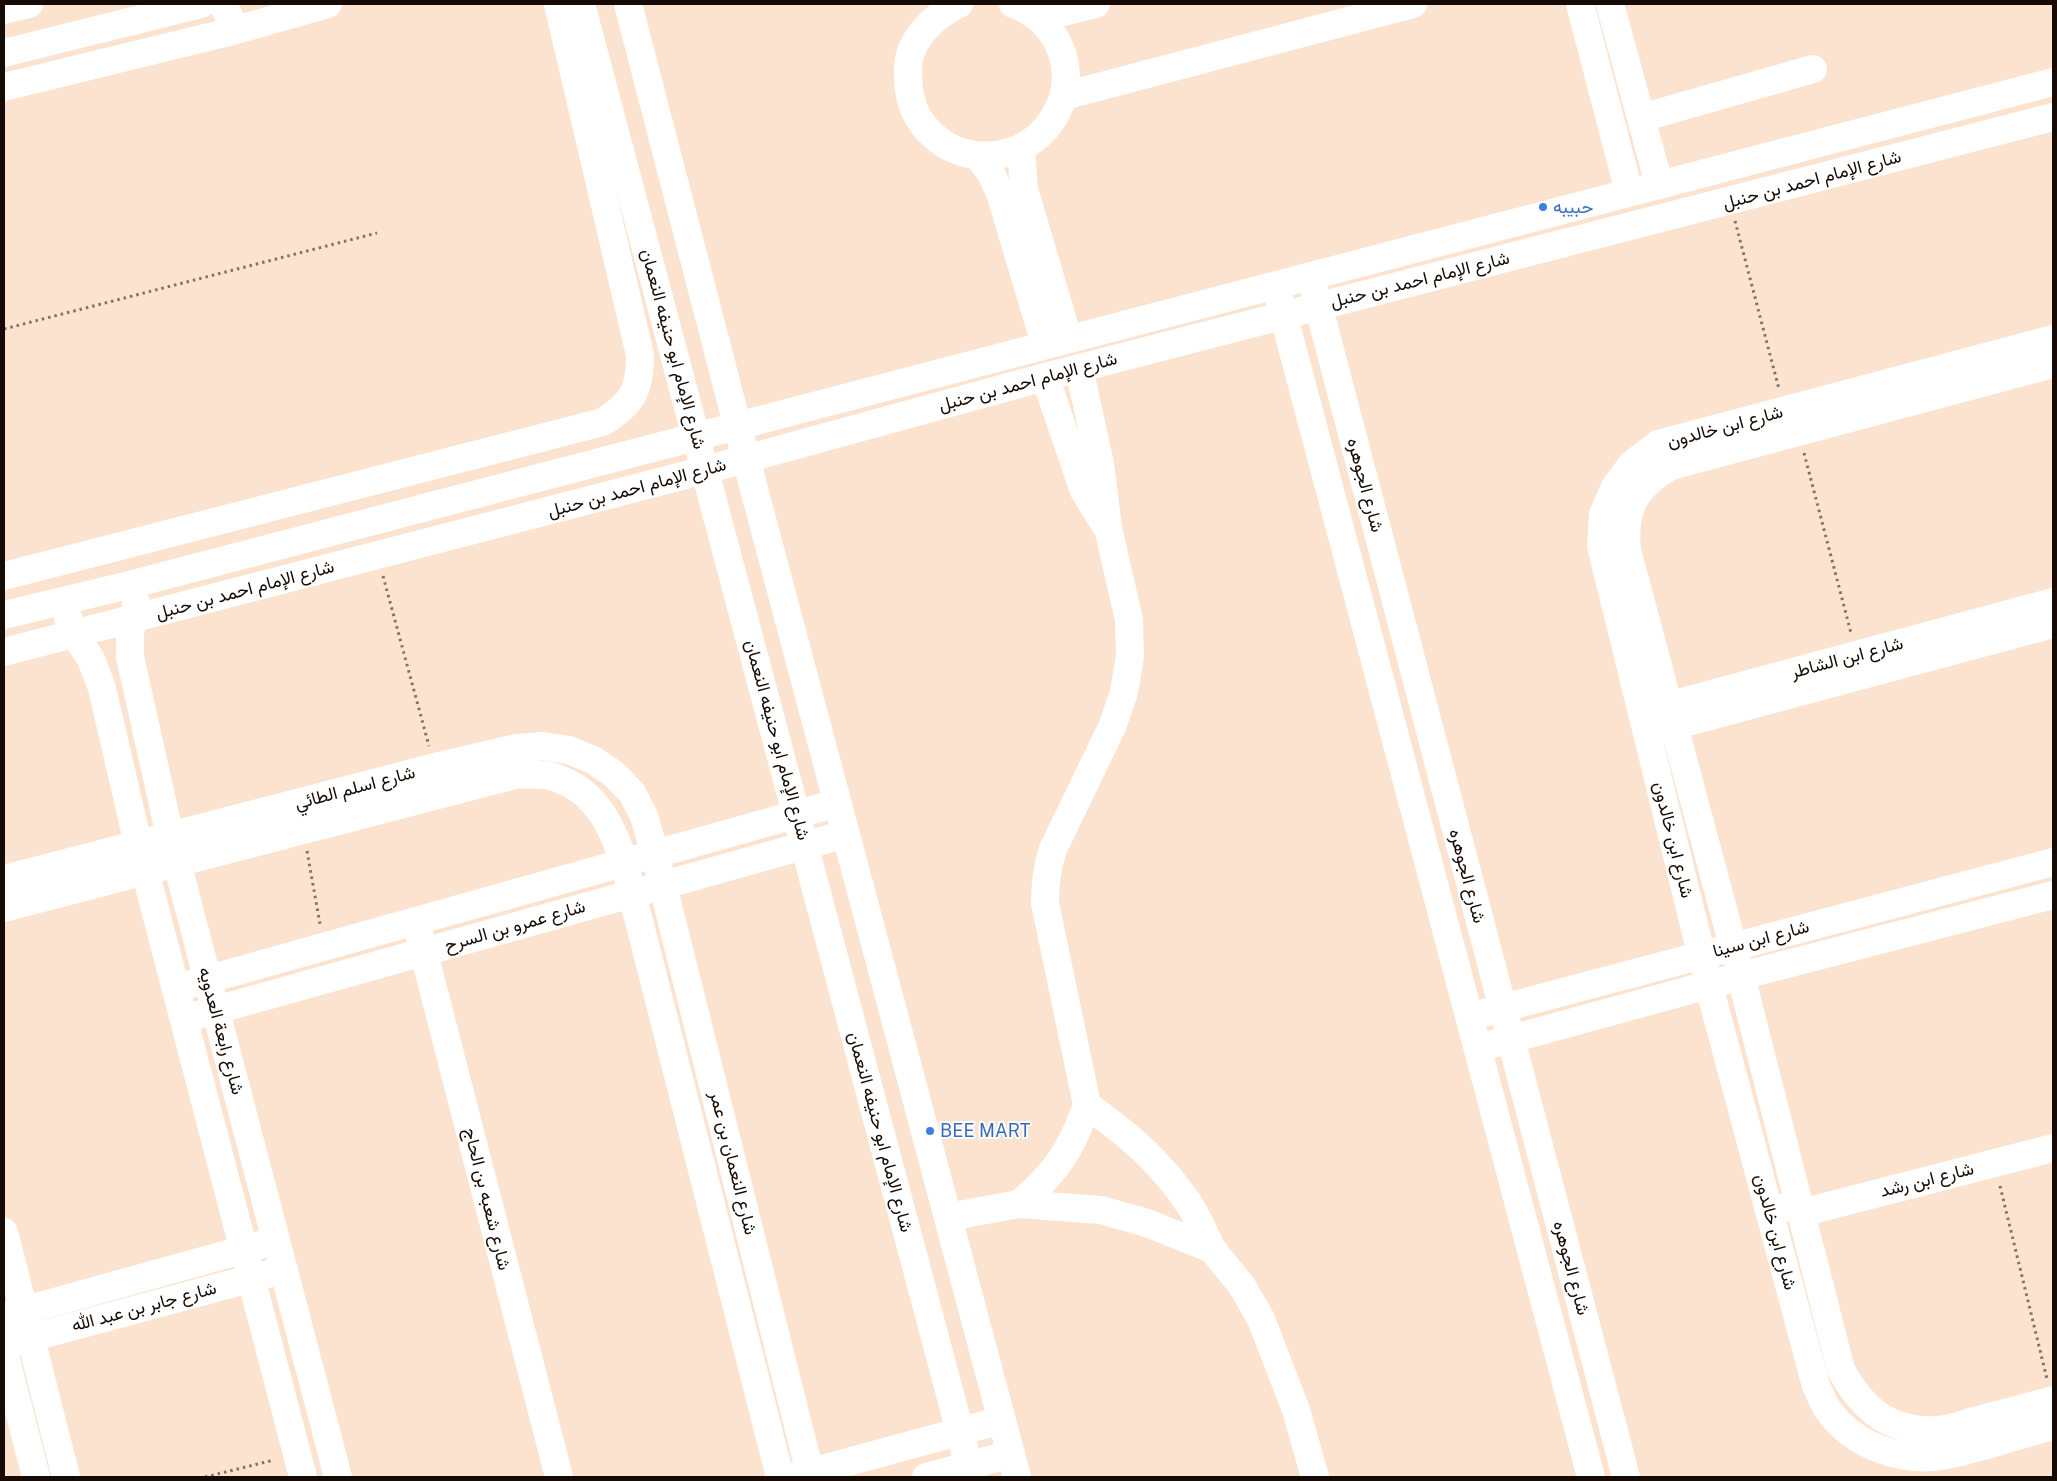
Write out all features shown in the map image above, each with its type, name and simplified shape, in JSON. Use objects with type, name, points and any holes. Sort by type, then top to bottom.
[{"type":"street","points":[[4,10],[29,4]]},
{"type":"street","points":[[4,53],[200,4]]},
{"type":"street","points":[[222,4],[230,18],[229,32]]},
{"type":"street","points":[[4,86],[229,32],[266,12],[328,4]]},
{"type":"street","points":[[4,576],[603,422],[621,411],[633,395],[640,376],[640,355],[558,4]]},
{"type":"street","name":"شارع الإمام ابو حنيفه النعمان","points":[[581,4],[970,1471]]},
{"type":"street","points":[[628,4],[737,425],[1014,1466],[926,1477]]},
{"type":"street","points":[[950,6],[927,26],[914,47],[907,70],[909,95],[918,118],[934,137],[955,150],[979,156],[1000,156],[1021,149],[1040,136],[1055,118],[1064,96],[1066,79],[1065,62],[1051,31],[1040,18],[1023,7],[1013,4]]},
{"type":"street","points":[[1040,18],[1096,4]]},
{"type":"street","points":[[1064,96],[1413,4]]},
{"type":"street","points":[[1580,4],[1629,192]]},
{"type":"street","points":[[1610,4],[1659,184]]},
{"type":"street","points":[[1642,118],[1814,69]]},
{"type":"street","name":"شارع الإمام احمد بن حنبل","points":[[4,616],[126,586],[696,435],[2053,82]]},
{"type":"street","name":"شارع الإمام احمد بن حنبل","points":[[4,652],[705,470],[1045,377],[2053,117]]},
{"type":"street","points":[[1021,149],[1024,189],[1057,341]]},
{"type":"street","points":[[979,156],[992,175],[1001,196],[1057,341]]},
{"type":"street","points":[[1765,157],[1773,190]]},
{"type":"street","name":"شارع الجوهره","points":[[1310,275],[1626,1477]]},
{"type":"street","name":"شارع الجوهره","points":[[1275,284],[1590,1477]]},
{"type":"street","name":"شارع ابن خالدون","points":[[2053,339],[1792,417],[1671,466],[1653,476],[1639,491],[1630,509],[1625,530],[1627,550],[1741,976],[1841,1370],[1853,1392],[1870,1410],[1891,1423],[1915,1430],[1940,1430],[2053,1401]]},
{"type":"street","name":"شارع ابن خالدون","points":[[2053,364],[1658,444],[1632,464],[1615,487],[1603,514],[1601,546],[1701,955],[1816,1386],[1828,1409],[1845,1429],[1867,1444],[1891,1453],[1917,1456],[1945,1456],[2053,1426]]},
{"type":"street","points":[[1019,1204],[1042,1184],[1062,1160],[1077,1134],[1087,1105],[1045,903],[1045,883],[1053,849],[1112,726],[1124,692],[1130,656],[1129,620],[1108,528],[1101,471],[1080,368]]},
{"type":"street","points":[[1045,377],[1084,491],[1108,528]]},
{"type":"street","name":"شارع رابعة العدويه","points":[[126,586],[132,592],[136,601],[136,611],[129,645],[130,657],[170,836],[338,1477]]},
{"type":"street","name":"شارع رابعة العدويه","points":[[70,599],[68,617],[74,634],[92,659],[98,673],[138,844],[300,1466]]},
{"type":"street","name":"شارع ابن الشاطر","points":[[1644,723],[1865,660],[2053,602]]},
{"type":"street","name":"شارع ابن الشاطر","points":[[1865,660],[2053,624]]},
{"type":"street","name":"شارع اسلم الطائي","points":[[4,879],[435,767],[517,748],[542,746],[568,750],[593,760],[614,774],[632,793],[644,816],[655,854]]},
{"type":"street","name":"شارع اسلم الطائي","points":[[4,908],[519,774],[550,776],[578,788],[600,809],[615,835],[624,862]]},
{"type":"street","name":"شارع عمرو بن السرح","points":[[176,988],[837,803]]},
{"type":"street","name":"شارع عمرو بن السرح","points":[[184,1019],[846,834]]},
{"type":"street","name":"شارع النعمان بن عمر","points":[[655,854],[802,1475]]},
{"type":"street","name":"شارع النعمان بن عمر","points":[[624,862],[780,1477]]},
{"type":"street","name":"شارع ابن سينا","points":[[1469,1016],[2053,862]]},
{"type":"street","name":"شارع ابن سينا","points":[[1477,1048],[1741,976],[2053,895]]},
{"type":"street","name":"شارع شعبه بن الحاج","points":[[416,920],[559,1477]]},
{"type":"street","points":[[1087,1105],[1127,1133],[1162,1167],[1190,1206],[1212,1249],[1242,1286],[1261,1319],[1296,1410],[1315,1477]]},
{"type":"street","name":"شارع ابن رشد","points":[[1772,1224],[1781,1207],[1789,1207],[1801,1212],[2053,1148]]},
{"type":"street","points":[[948,1217],[1019,1204],[1101,1210],[1147,1223],[1212,1249]]},
{"type":"street","points":[[4,1232],[14,1313],[30,1338],[66,1477]]},
{"type":"street","name":"شارع جابر بن عبد الله","points":[[14,1313],[276,1240]]},
{"type":"street","name":"شارع جابر بن عبد الله","points":[[4,1345],[284,1269]]},
{"type":"street","points":[[4,1352],[36,1477]]},
{"type":"street","points":[[802,1475],[1002,1420]]},
{"type":"path","points":[[1730,201],[1865,660]]},
{"type":"path","points":[[4,330],[377,233]]},
{"type":"path","points":[[378,556],[435,767]]},
{"type":"path","points":[[302,830],[318,907],[323,947]]},
{"type":"path","points":[[1994,1163],[2053,1401]]},
{"type":"path","points":[[204,1477],[300,1466]]},
{"type":"place","name":"حبيبه","points":[[1543,207]]},
{"type":"place","name":"BEE MART","points":[[930,1131]]}]
